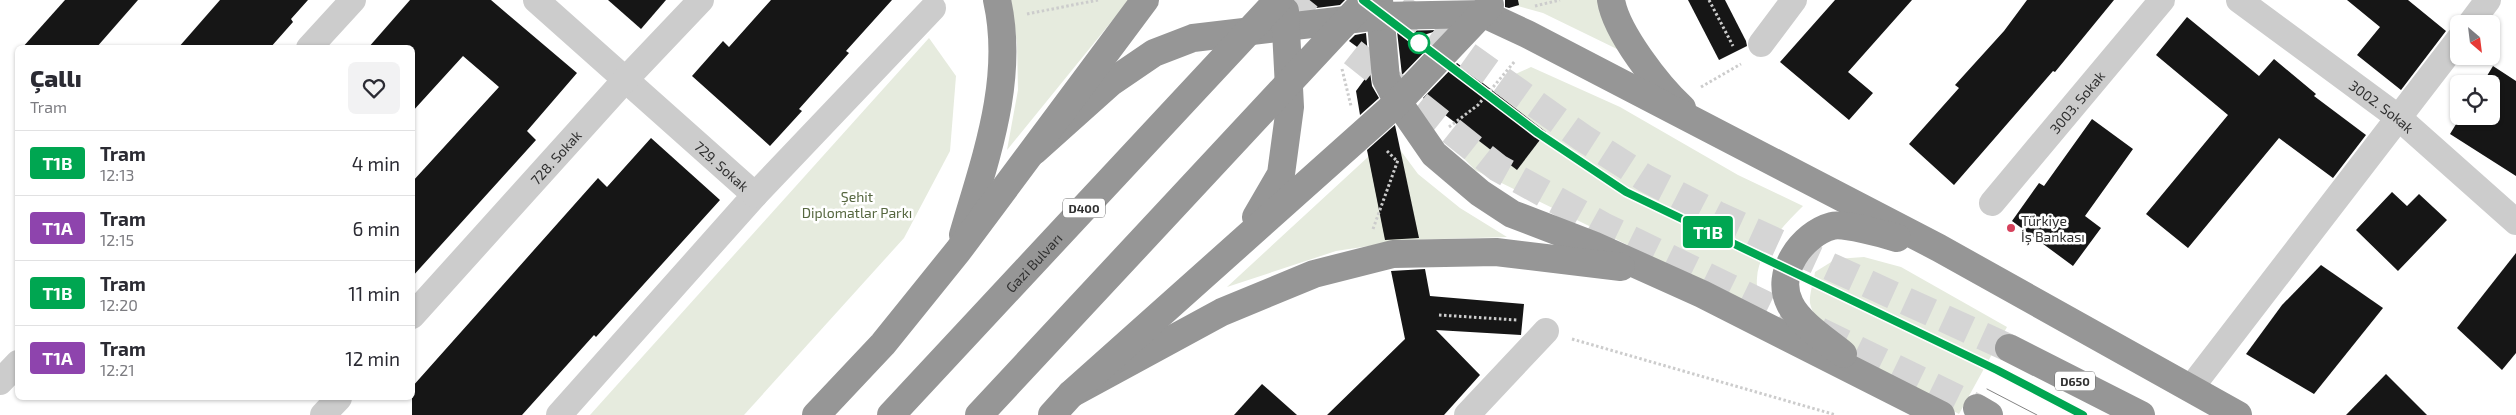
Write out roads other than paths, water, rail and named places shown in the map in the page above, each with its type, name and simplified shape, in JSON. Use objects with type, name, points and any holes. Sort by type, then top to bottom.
[{"type":"highway","points":[[816,415],[883,344],[958,251],[1145,0]]},
{"type":"highway","name":"Gazi Bulvarı","points":[[891,415],[1278,0]]},
{"type":"highway","points":[[1244,238],[1281,174],[1290,107],[1284,0]]},
{"type":"highway","points":[[1612,0],[1613,12],[1642,62],[1676,102],[1706,128]]},
{"type":"highway","points":[[1034,151],[1110,83],[1154,53],[1193,38],[1286,27],[1375,5],[1489,7],[1527,34],[1939,248],[2238,415]]},
{"type":"highway","points":[[1375,5],[1386,79],[1398,102],[1434,154],[1480,193],[1512,214],[1593,246],[1702,294],[1941,415]]},
{"type":"highway","points":[[979,415],[1375,5]]},
{"type":"highway","points":[[1052,415],[1071,394],[1398,102],[1489,7]]},
{"type":"highway","points":[[958,251],[987,151],[1002,84],[999,9]]},
{"type":"highway","points":[[1882,386],[1811,328],[1790,304],[1785,277],[1794,256],[1807,239],[1834,225],[1870,231],[1939,248]]},
{"type":"highway","points":[[1071,394],[1222,312],[1314,274],[1393,254],[1496,252],[1650,271]]},
{"type":"highway","name":"D650","points":[[2009,348],[2140,415]]},
{"type":"street","points":[[312,45],[353,0]]},
{"type":"street","name":"729. Sokak","points":[[536,0],[755,195],[559,415]]},
{"type":"street","name":"728. Sokak","points":[[415,313],[625,80],[701,0]]},
{"type":"street","points":[[1761,44],[1794,0]]},
{"type":"street","name":"3003. Sokak","points":[[1992,203],[2162,0]]},
{"type":"street","name":"3002. Sokak","points":[[2239,0],[2398,118],[2516,222]]},
{"type":"street","points":[[2477,15],[2488,0]]},
{"type":"street","points":[[755,195],[933,8]]},
{"type":"street","points":[[2190,389],[2450,50]]},
{"type":"street","points":[[1468,415],[1546,331]]},
{"type":"street","points":[[0,382],[15,366]]},
{"type":"street","points":[[323,415],[337,400]]},
{"type":"tunnel","points":[[1287,0],[1498,168],[1603,226],[1977,408]]},
{"type":"tunnel","points":[[1399,7],[1583,138],[1645,178],[1717,215],[2009,348]]},
{"type":"tram line","name":"T1B","points":[[1363,0],[1538,133],[1626,192],[1997,370],[2083,415]]},
{"type":"tram line","points":[[1997,370],[2083,415]]},
{"type":"tram line","points":[[1987,389],[2037,415]]},
{"type":"place","name":"Türkiye İş Bankası","points":[[2011,228]]},
{"type":"park label","name":"Şehit Diplomatlar Parkı","points":[[857,204]]}]
